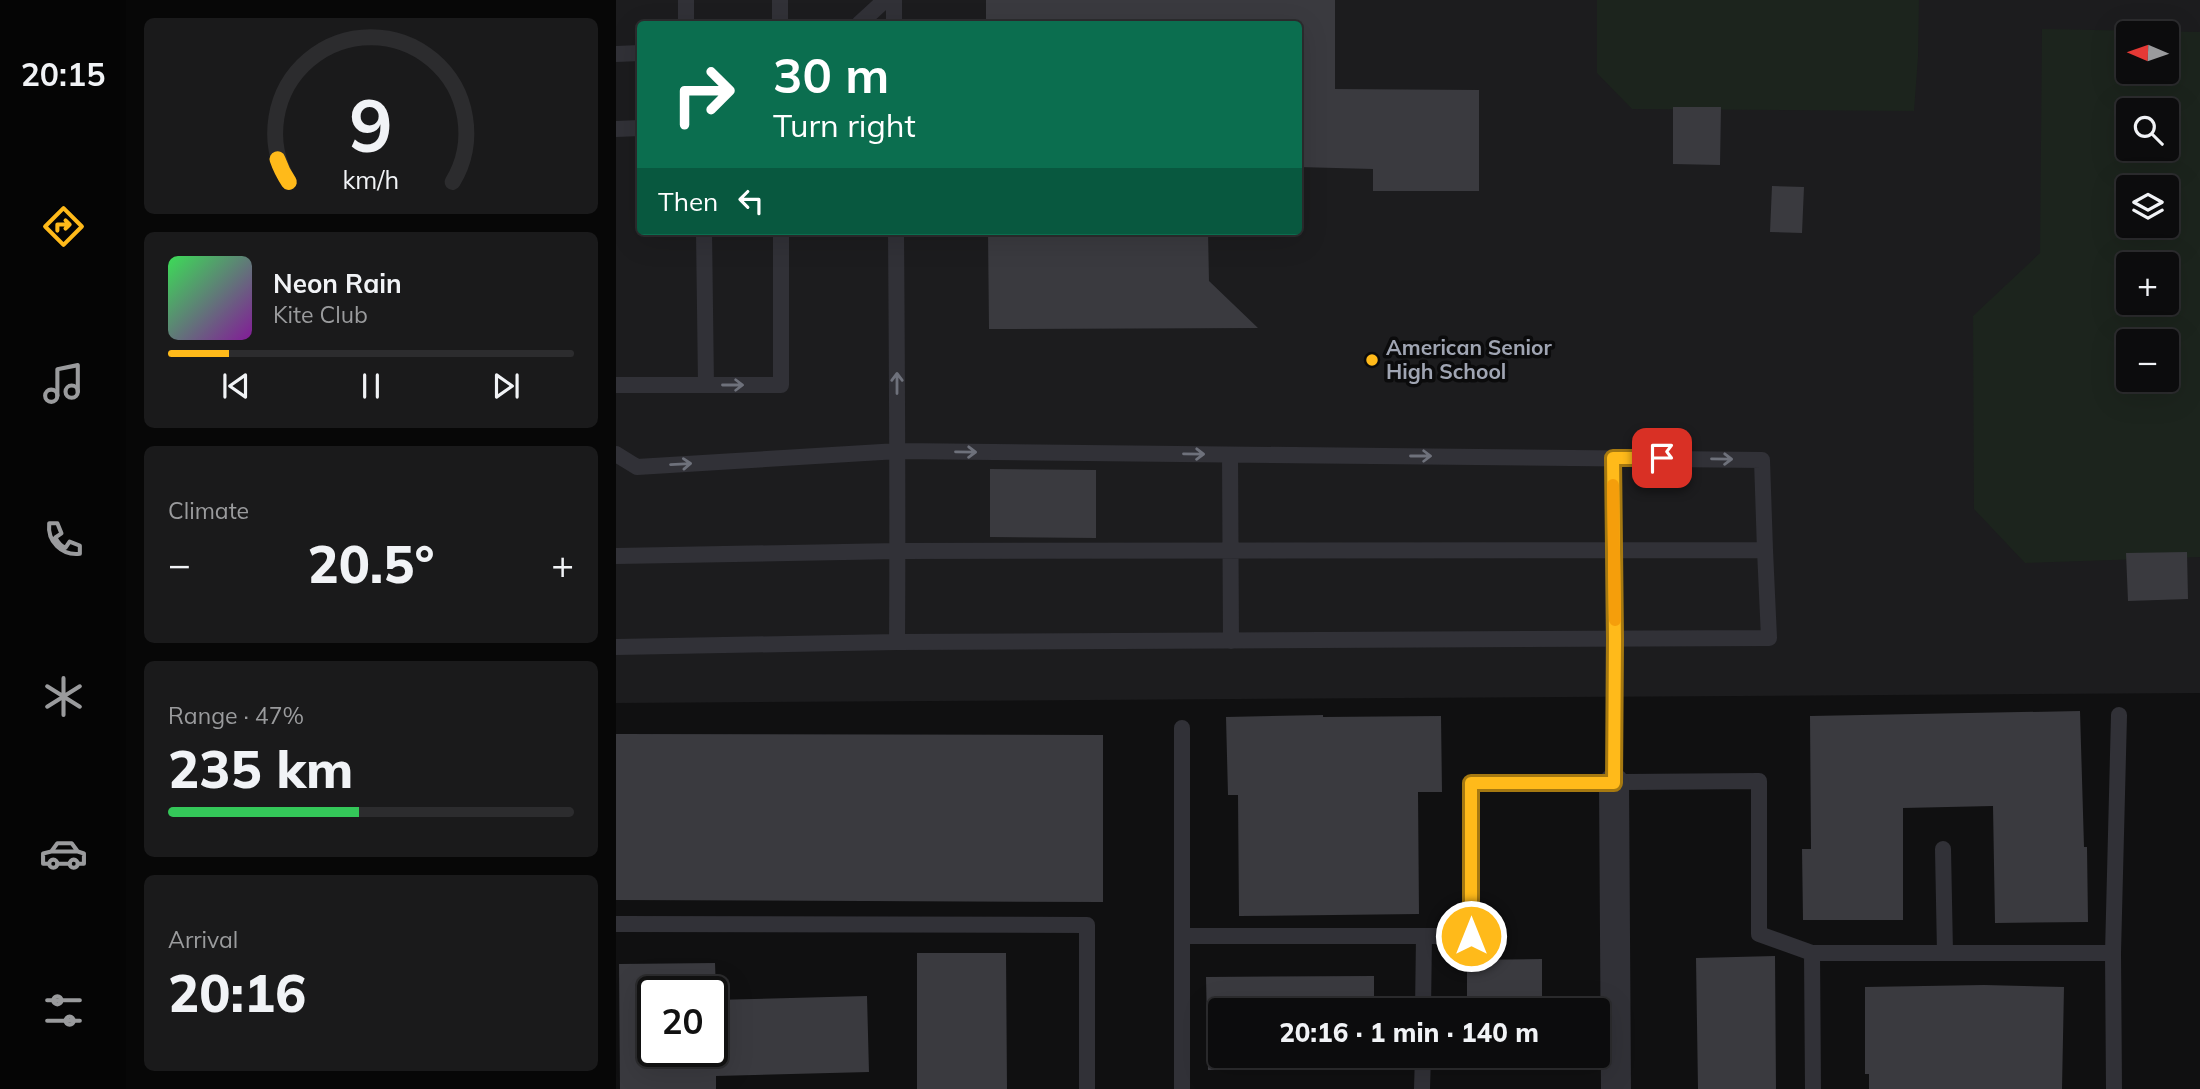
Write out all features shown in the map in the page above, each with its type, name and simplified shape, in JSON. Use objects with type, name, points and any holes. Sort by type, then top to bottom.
[{"type":"street","points":[[1614,783],[1616,1089]]},
{"type":"lane","points":[[686,0],[686,21]]},
{"type":"lane","points":[[780,0],[780,21]]},
{"type":"lane","points":[[862,21],[885,0]]},
{"type":"lane","points":[[894,0],[894,21]]},
{"type":"lane","points":[[616,54],[637,53]]},
{"type":"lane","points":[[616,129],[637,128]]},
{"type":"lane","points":[[704,235],[706,385]]},
{"type":"lane","points":[[616,385],[781,384],[781,235]]},
{"type":"lane","points":[[896,235],[897,642]]},
{"type":"lane","points":[[616,454],[637,467],[898,451],[1762,460],[1769,638],[897,642],[616,647]]},
{"type":"lane","points":[[1230,455],[1231,641]]},
{"type":"lane","points":[[1613,458],[1614,783]]},
{"type":"lane","points":[[616,556],[898,551],[1765,550]]},
{"type":"lane","points":[[2114,1089],[2113,953],[2119,715]]},
{"type":"lane","points":[[1182,728],[1182,1089]]},
{"type":"lane","points":[[1182,936],[1471,936],[1471,783],[1759,781],[1759,934],[1811,953],[2113,953]]},
{"type":"lane","points":[[1943,849],[1945,953]]},
{"type":"lane","points":[[616,924],[1087,925],[1087,1089]]},
{"type":"lane","points":[[1423,998],[1424,936]]},
{"type":"lane","points":[[1811,953],[1813,1089]]},
{"type":"lane","points":[[1422,1089],[1423,1068]]},
{"type":"shaded area","name":"American Senior High School","points":[[616,0],[2200,0],[2200,693],[616,703]]},
{"type":"shaded area","points":[[1597,0],[1919,0],[1914,111],[1632,109],[1597,73]]},
{"type":"shaded area","points":[[2042,29],[2116,30],[2116,84],[2179,84],[2179,32],[2200,32],[2200,557],[2025,563],[1974,509],[1973,316],[2040,253]]},
{"type":"building","points":[[986,0],[1335,0],[1335,89],[1479,90],[1479,191],[1373,191],[1373,169],[1302,167],[1302,21],[986,21]]},
{"type":"building","points":[[1673,107],[1721,107],[1720,165],[1673,164]]},
{"type":"building","points":[[1772,186],[1804,187],[1802,233],[1770,232]]},
{"type":"building","points":[[988,235],[1208,235],[1209,281],[1258,328],[989,329]]},
{"type":"building","points":[[990,469],[1096,470],[1096,538],[990,537]]},
{"type":"building","points":[[2187,552],[2188,599],[2128,601],[2126,553]]},
{"type":"building","points":[[2080,711],[2088,922],[1995,923],[1993,806],[1903,808],[1903,920],[1803,920],[1802,849],[1811,849],[1810,716]]},
{"type":"building","points":[[1441,716],[1442,792],[1418,792],[1419,914],[1239,916],[1238,795],[1228,795],[1226,717]]},
{"type":"building","points":[[616,734],[1103,735],[1103,902],[616,900]]},
{"type":"building","points":[[917,953],[1006,953],[1007,1089],[917,1089]]},
{"type":"building","points":[[1775,956],[1776,1089],[1698,1089],[1696,958]]},
{"type":"building","points":[[1542,959],[1542,998],[1467,998],[1467,960]]},
{"type":"building","points":[[715,963],[715,976],[637,976],[637,1067],[728,1067],[728,1000],[867,996],[869,1072],[716,1076],[716,1089],[620,1089],[619,964]]},
{"type":"building","points":[[1374,976],[1374,998],[1208,998],[1208,1068],[1282,1069],[1208,1070],[1206,977]]},
{"type":"building","points":[[1865,987],[2064,987],[2062,1089],[1869,1089],[1869,1074],[1865,1074]]},
{"type":"slow traffic","points":[[1613,485],[1615,620]]},
{"type":"place","name":"American Senior High School","points":[[1372,360]]},
{"type":"route","points":[[1471,936],[1471,783],[1614,783],[1613,458],[1662,458]]}]
